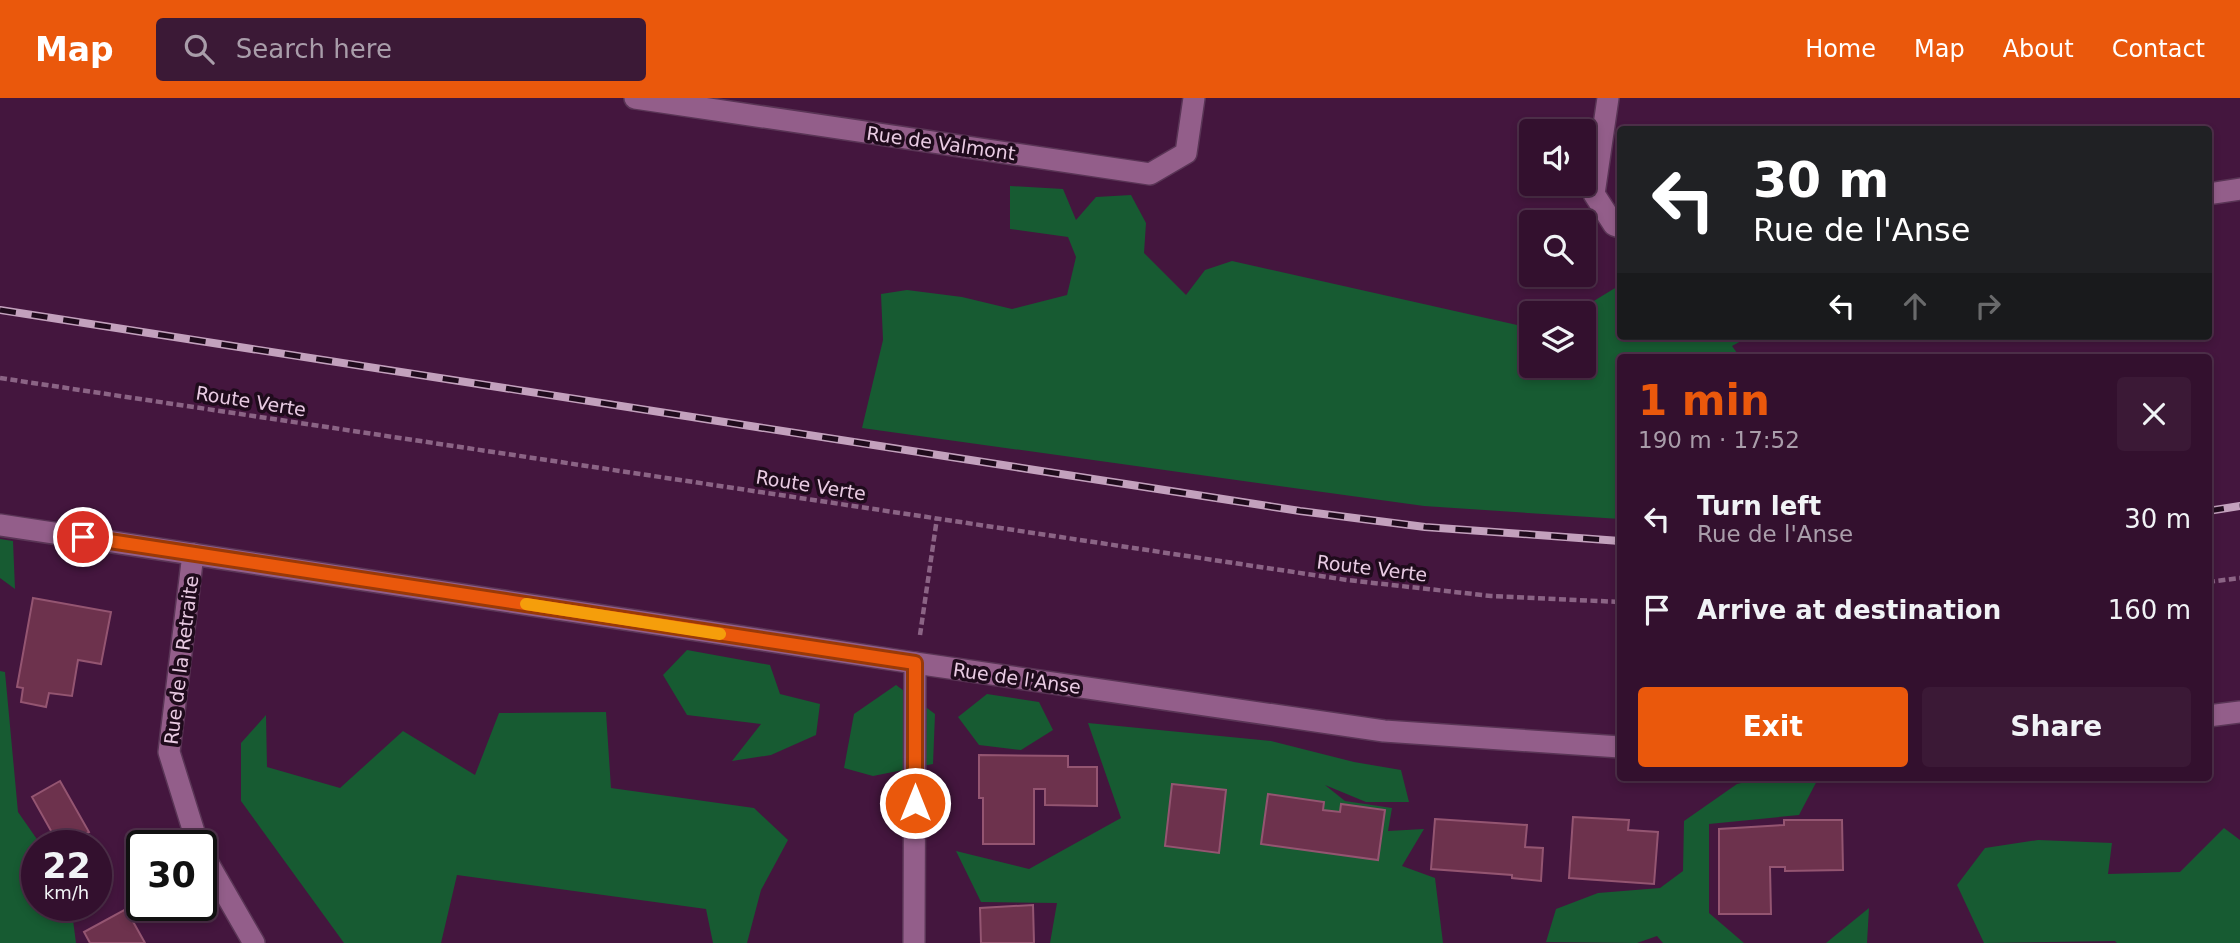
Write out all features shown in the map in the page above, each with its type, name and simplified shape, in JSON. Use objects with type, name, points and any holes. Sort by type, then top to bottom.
[{"type":"street","name":"Rue de Valmont","points":[[635,98],[1150,174],[1186,153],[1194,98]]},
{"type":"street","points":[[1608,98],[1594,194],[1617,226]]},
{"type":"street","points":[[2212,193],[2240,189]]},
{"type":"street","name":"Rue de l'Anse","points":[[0,525],[1384,731],[1617,747]]},
{"type":"street","name":"Rue de la Retraite","points":[[193,554],[169,752],[193,830]]},
{"type":"street","points":[[915,663],[915,943]]},
{"type":"street","points":[[2212,716],[2240,712]]},
{"type":"street","points":[[217,879],[254,943]]},
{"type":"path","name":"Route Verte","points":[[0,378],[1347,580],[1491,596],[1617,602]]},
{"type":"path","points":[[915,663],[937,519]]},
{"type":"path","points":[[2212,582],[2240,578]]},
{"type":"green space","points":[[1010,186],[1063,189],[1076,220],[1096,197],[1131,195],[1146,223],[1144,253],[1186,295],[1205,270],[1232,261],[1519,325],[1519,378],[1596,378],[1596,301],[1594,301],[1617,287],[1617,340],[1743,340],[1732,346],[1738,354],[1617,354],[1617,519],[1424,506],[862,428],[883,340],[881,294],[907,290],[962,297],[1012,309],[1067,295],[1076,257],[1068,237],[1010,229]]},
{"type":"green space","points":[[0,539],[13,541],[15,589],[0,578]]},
{"type":"green space","points":[[687,650],[770,665],[780,694],[820,704],[816,735],[771,755],[732,761],[761,724],[687,715],[663,675]]},
{"type":"green space","points":[[0,671],[5,672],[18,812],[31,830],[21,830],[21,921],[73,921],[76,943],[0,943]]},
{"type":"green space","points":[[896,685],[935,714],[933,764],[873,776],[844,768],[854,714]]},
{"type":"green space","points":[[987,694],[1039,702],[1053,730],[1021,750],[979,745],[958,717]]},
{"type":"green space","points":[[606,712],[611,788],[754,808],[788,840],[761,890],[747,943],[713,943],[706,909],[457,875],[441,943],[344,943],[241,801],[241,743],[266,715],[267,767],[340,788],[403,731],[475,775],[499,713]]},
{"type":"green space","points":[[1088,723],[1271,741],[1354,762],[1401,770],[1409,802],[1366,802],[1325,785],[1345,801],[1392,808],[1388,831],[1424,829],[1402,866],[1435,878],[1443,943],[1050,943],[1057,903],[981,902],[956,851],[1029,869],[1121,818]]},
{"type":"green space","points":[[1750,781],[1817,781],[1799,815],[1709,824],[1709,913],[1744,943],[1663,943],[1657,936],[1637,943],[1546,942],[1556,909],[1598,893],[1660,888],[1683,871],[1684,821],[1737,784]]},
{"type":"green space","points":[[2224,828],[2240,840],[2240,943],[1984,943],[1957,885],[1985,848],[2038,840],[2112,843],[2108,874],[2180,872]]},
{"type":"green space","points":[[1869,908],[1867,943],[1826,943]]},
{"type":"building","points":[[33,598],[111,612],[101,664],[78,660],[72,696],[49,693],[46,707],[21,702],[23,688],[17,687]]},
{"type":"building","points":[[979,755],[1068,756],[1068,767],[1097,767],[1097,806],[1045,805],[1045,789],[1034,789],[1034,844],[983,844]]},
{"type":"building","points":[[60,781],[88,830],[51,830],[32,797]]},
{"type":"building","points":[[1172,784],[1226,790],[1219,853],[1165,846]]},
{"type":"building","points":[[1268,794],[1324,802],[1323,810],[1340,812],[1341,804],[1385,810],[1378,860],[1261,844]]},
{"type":"building","points":[[1573,817],[1629,820],[1628,830],[1658,832],[1654,884],[1569,878]]},
{"type":"building","points":[[1435,819],[1527,825],[1525,847],[1543,848],[1541,881],[1512,878],[1512,875],[1431,869]]},
{"type":"building","points":[[1784,820],[1842,820],[1843,870],[1785,871],[1785,867],[1770,867],[1771,914],[1719,914],[1719,829],[1784,825]]},
{"type":"building","points":[[1033,905],[1034,943],[981,943],[980,908]]},
{"type":"building","points":[[126,909],[126,921],[133,921],[145,943],[90,943],[84,932],[104,921],[112,921],[112,917]]},
{"type":"railway","points":[[0,310],[1300,511],[1425,527],[1617,541]]},
{"type":"railway","points":[[2212,510],[2240,506]]},
{"type":"slow traffic","points":[[526,604],[720,634]]},
{"type":"route","points":[[83,537],[915,663],[915,803]]}]
